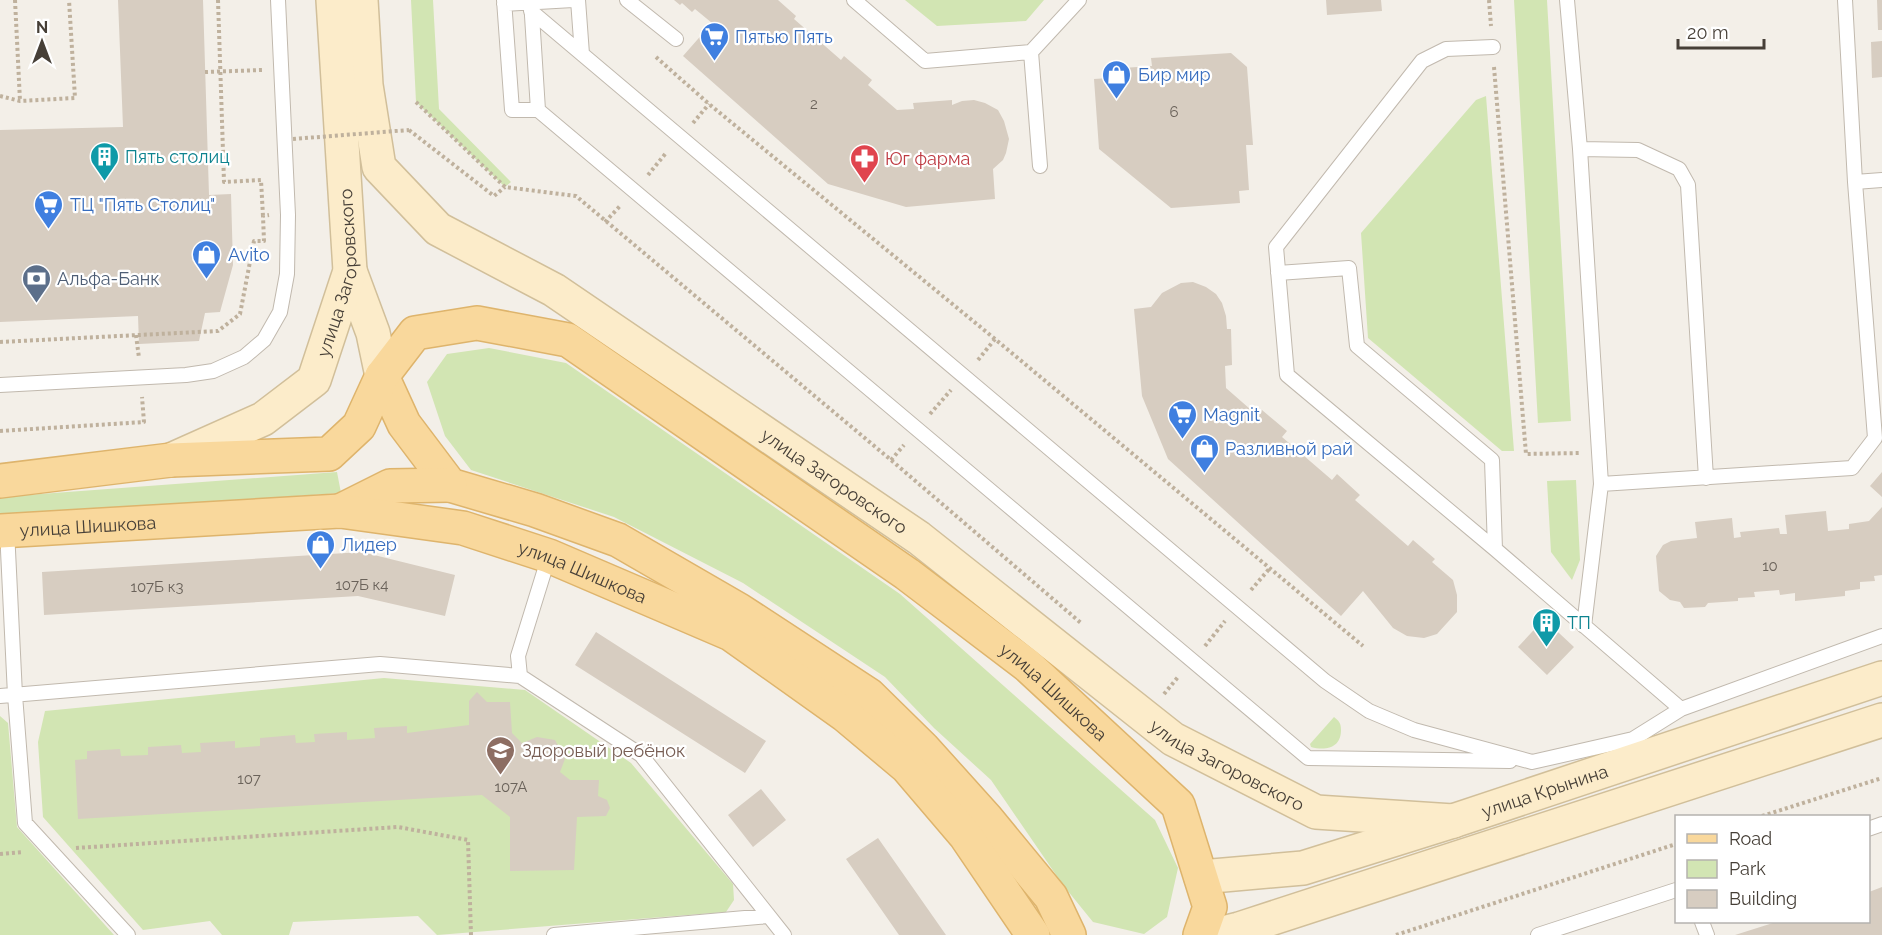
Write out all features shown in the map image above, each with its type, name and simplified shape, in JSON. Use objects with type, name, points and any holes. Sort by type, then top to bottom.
[{"type":"main road","name":"улица Шишкова","points":[[0,481],[171,460],[329,454],[359,426],[382,376],[415,333],[477,323],[568,340],[907,574],[1028,666],[1178,806],[1210,907],[1200,935]]},
{"type":"main road","points":[[382,376],[404,424],[450,485]]},
{"type":"main road","name":"улица Шишкова","points":[[340,511],[390,486],[450,485],[535,510],[618,540],[739,610],[869,695],[923,748],[986,818],[1051,897],[1069,935]]},
{"type":"main road","name":"улица Шишкова","points":[[4,531],[340,511],[464,528],[549,556],[731,634],[845,715],[907,767],[965,835],[1033,935]]},
{"type":"street","name":"улица Загоровского","points":[[171,460],[263,419],[314,380],[350,272],[333,0]]},
{"type":"street","name":"улица Загоровского","points":[[361,0],[366,85],[379,167],[438,229],[554,290],[919,538],[1173,739],[1316,812],[1453,821]]},
{"type":"street","points":[[350,272],[373,333],[382,376]]},
{"type":"street","points":[[907,574],[919,538]]},
{"type":"street","name":"улица Крынина","points":[[1201,877],[1303,868],[1453,821],[1882,678]]},
{"type":"street","name":"улица Крынина","points":[[1215,935],[1882,720]]},
{"type":"lane","points":[[0,385],[186,375],[213,371],[244,357],[264,340],[280,312],[287,274],[288,215],[278,0]]},
{"type":"lane","points":[[573,0],[531,5],[504,2],[512,111],[538,110],[1308,758],[1532,762],[1633,739],[1681,709],[1882,636]]},
{"type":"lane","points":[[578,0],[582,54]]},
{"type":"lane","points":[[627,0],[676,39]]},
{"type":"lane","points":[[854,0],[925,61],[1031,52],[1079,0]]},
{"type":"lane","points":[[1567,0],[1580,149],[1601,484],[1584,626]]},
{"type":"lane","points":[[1601,484],[1852,468],[1875,438],[1855,182],[1845,0]]},
{"type":"lane","points":[[531,5],[582,54],[1324,681],[1369,711],[1414,730],[1532,762]]},
{"type":"lane","points":[[531,5],[538,110]]},
{"type":"lane","points":[[1492,47],[1446,49],[1422,61],[1276,247],[1287,375],[1681,709]]},
{"type":"lane","points":[[1031,52],[1040,166]]},
{"type":"lane","points":[[1580,149],[1638,150],[1678,169],[1688,185],[1706,478]]},
{"type":"lane","points":[[1855,182],[1882,180]]},
{"type":"lane","points":[[1278,273],[1349,268],[1357,346],[1492,460],[1495,549]]},
{"type":"lane","points":[[4,531],[5,574],[25,823],[128,935]]},
{"type":"lane","points":[[520,676],[518,656],[549,556]]},
{"type":"lane","points":[[0,696],[380,664],[520,676],[641,755],[784,935]]},
{"type":"lane","points":[[1538,935],[1675,891]]},
{"type":"lane","points":[[554,935],[768,916]]},
{"type":"path","points":[[15,0],[20,101]]},
{"type":"path","points":[[0,96],[20,101],[75,98],[69,0]]},
{"type":"path","points":[[0,342],[218,331],[240,314],[254,241],[264,241],[261,180],[224,182],[218,0]]},
{"type":"path","points":[[1489,0],[1526,454],[1599,453]]},
{"type":"path","points":[[656,57],[709,104],[996,339],[1363,646]]},
{"type":"path","points":[[205,72],[281,69]]},
{"type":"path","points":[[416,102],[505,187],[576,196],[891,460],[1082,624]]},
{"type":"path","points":[[605,222],[709,104]]},
{"type":"path","points":[[293,139],[410,130],[494,195],[505,187]]},
{"type":"path","points":[[262,216],[276,215]]},
{"type":"path","points":[[136,335],[140,368]]},
{"type":"path","points":[[891,460],[996,339]]},
{"type":"path","points":[[0,431],[144,422],[141,388]]},
{"type":"path","points":[[1168,689],[1270,568]]},
{"type":"path","points":[[1765,815],[1882,778]]},
{"type":"path","points":[[0,854],[398,827],[468,840],[471,935]]},
{"type":"path","points":[[1396,935],[1675,845]]},
{"type":"green space","points":[[411,0],[433,0],[439,109],[511,182],[505,187],[416,102]]},
{"type":"green space","points":[[905,0],[1044,0],[1026,21],[937,26]]},
{"type":"green space","points":[[1514,0],[1547,0],[1571,421],[1538,423]]},
{"type":"green space","points":[[1486,96],[1514,451],[1502,451],[1368,338],[1361,233],[1476,100]]},
{"type":"green space","points":[[489,348],[566,363],[900,594],[1155,820],[1178,868],[1167,917],[1144,934],[1093,922],[1063,885],[991,780],[934,728],[885,677],[743,583],[614,517],[471,470],[445,436],[427,382],[447,354]]},
{"type":"green space","points":[[337,472],[341,493],[0,517],[0,497]]},
{"type":"green space","points":[[1576,480],[1580,560],[1572,580],[1551,552],[1547,481]]},
{"type":"green space","points":[[384,678],[525,690],[631,763],[733,884],[734,900],[726,912],[437,935],[418,916],[293,922],[289,935],[222,935],[210,921],[143,930],[43,817],[38,742],[45,711]]},
{"type":"green space","points":[[0,716],[8,723],[17,827],[114,935],[0,935]]},
{"type":"green space","points":[[1334,717],[1341,726],[1338,741],[1332,747],[1322,749],[1311,747],[1310,744]]},
{"type":"building","name":"Пять столиц","points":[[118,0],[203,0],[209,195],[231,194],[233,265],[220,312],[205,313],[199,341],[139,344],[138,316],[0,322],[0,130],[123,127]]},
{"type":"building","points":[[674,0],[778,0],[796,16],[794,19],[841,60],[844,56],[872,80],[868,85],[897,110],[914,109],[913,103],[952,100],[952,105],[974,100],[998,110],[1009,139],[1003,160],[993,169],[995,199],[906,207],[828,184],[683,56],[712,23],[695,9],[692,12],[682,3],[680,5]]},
{"type":"building","points":[[1326,0],[1381,0],[1382,11],[1327,15]]},
{"type":"building","points":[[1877,0],[1882,0],[1882,30],[1878,30]]},
{"type":"building","points":[[1882,41],[1882,77],[1872,78],[1871,42]]},
{"type":"building","points":[[1231,53],[1247,67],[1253,145],[1246,145],[1249,190],[1239,191],[1240,203],[1171,208],[1099,149],[1094,79],[1109,78],[1108,69],[1152,66],[1151,58]]},
{"type":"building","points":[[1193,282],[1216,294],[1222,303],[1227,329],[1231,329],[1232,365],[1225,366],[1226,388],[1258,416],[1262,410],[1287,431],[1282,437],[1332,480],[1337,474],[1360,495],[1355,500],[1408,546],[1413,540],[1435,559],[1432,562],[1453,580],[1457,595],[1457,612],[1437,634],[1424,638],[1407,636],[1393,628],[1363,591],[1341,616],[1168,459],[1142,396],[1134,309],[1151,307],[1162,293],[1181,283]]},
{"type":"building","points":[[1882,472],[1882,497],[1870,486]]},
{"type":"building","points":[[1882,507],[1882,575],[1874,576],[1875,581],[1860,582],[1860,589],[1845,591],[1845,596],[1795,601],[1795,593],[1780,595],[1779,590],[1754,592],[1755,597],[1738,598],[1738,601],[1708,603],[1705,607],[1684,608],[1680,602],[1670,600],[1659,591],[1656,556],[1663,545],[1671,541],[1697,538],[1695,522],[1732,518],[1734,538],[1741,537],[1740,532],[1779,528],[1780,534],[1787,534],[1785,515],[1826,511],[1828,531],[1849,529],[1849,524],[1869,521]]},
{"type":"building","points":[[362,552],[455,575],[445,616],[358,596],[44,615],[42,572]]},
{"type":"building","name":"ТП","points":[[1544,619],[1574,647],[1547,675],[1518,647]]},
{"type":"building","points":[[596,632],[766,741],[745,773],[575,665]]},
{"type":"building","points":[[477,692],[487,702],[510,702],[512,733],[522,743],[537,737],[555,740],[565,759],[560,772],[570,780],[599,780],[598,796],[607,800],[610,808],[606,816],[577,817],[574,870],[510,871],[510,817],[482,795],[78,819],[75,760],[87,759],[87,751],[120,749],[121,756],[148,755],[148,747],[181,745],[182,753],[201,752],[200,743],[235,741],[235,748],[260,746],[260,738],[295,735],[296,743],[315,742],[314,734],[347,732],[347,740],[375,738],[374,728],[407,726],[407,733],[469,725],[469,701]]},
{"type":"building","points":[[761,789],[786,820],[753,847],[728,815]]},
{"type":"building","points":[[878,838],[946,935],[899,935],[846,859]]},
{"type":"building","points":[[1882,887],[1882,935],[1735,935],[1773,923],[1870,923],[1870,892]]},
{"type":"place","name":"Пятью Пять","points":[[714,62]]},
{"type":"place","name":"Бир мир","points":[[1117,100]]},
{"type":"place","name":"Пять столиц","points":[[104,182]]},
{"type":"place","name":"Юг фарма","points":[[864,184]]},
{"type":"place","name":"ТЦ \"Пять Столиц\"","points":[[49,230]]},
{"type":"place","name":"Avito","points":[[207,280]]},
{"type":"place","name":"Альфа-Банк","points":[[36,304]]},
{"type":"place","name":"Magnit","points":[[1182,440]]},
{"type":"place","name":"Разливной рай","points":[[1204,474]]},
{"type":"place","name":"Лидер","points":[[320,570]]},
{"type":"place","name":"ТП","points":[[1546,648]]},
{"type":"place","name":"Здоровый ребёнок","points":[[501,776]]}]
